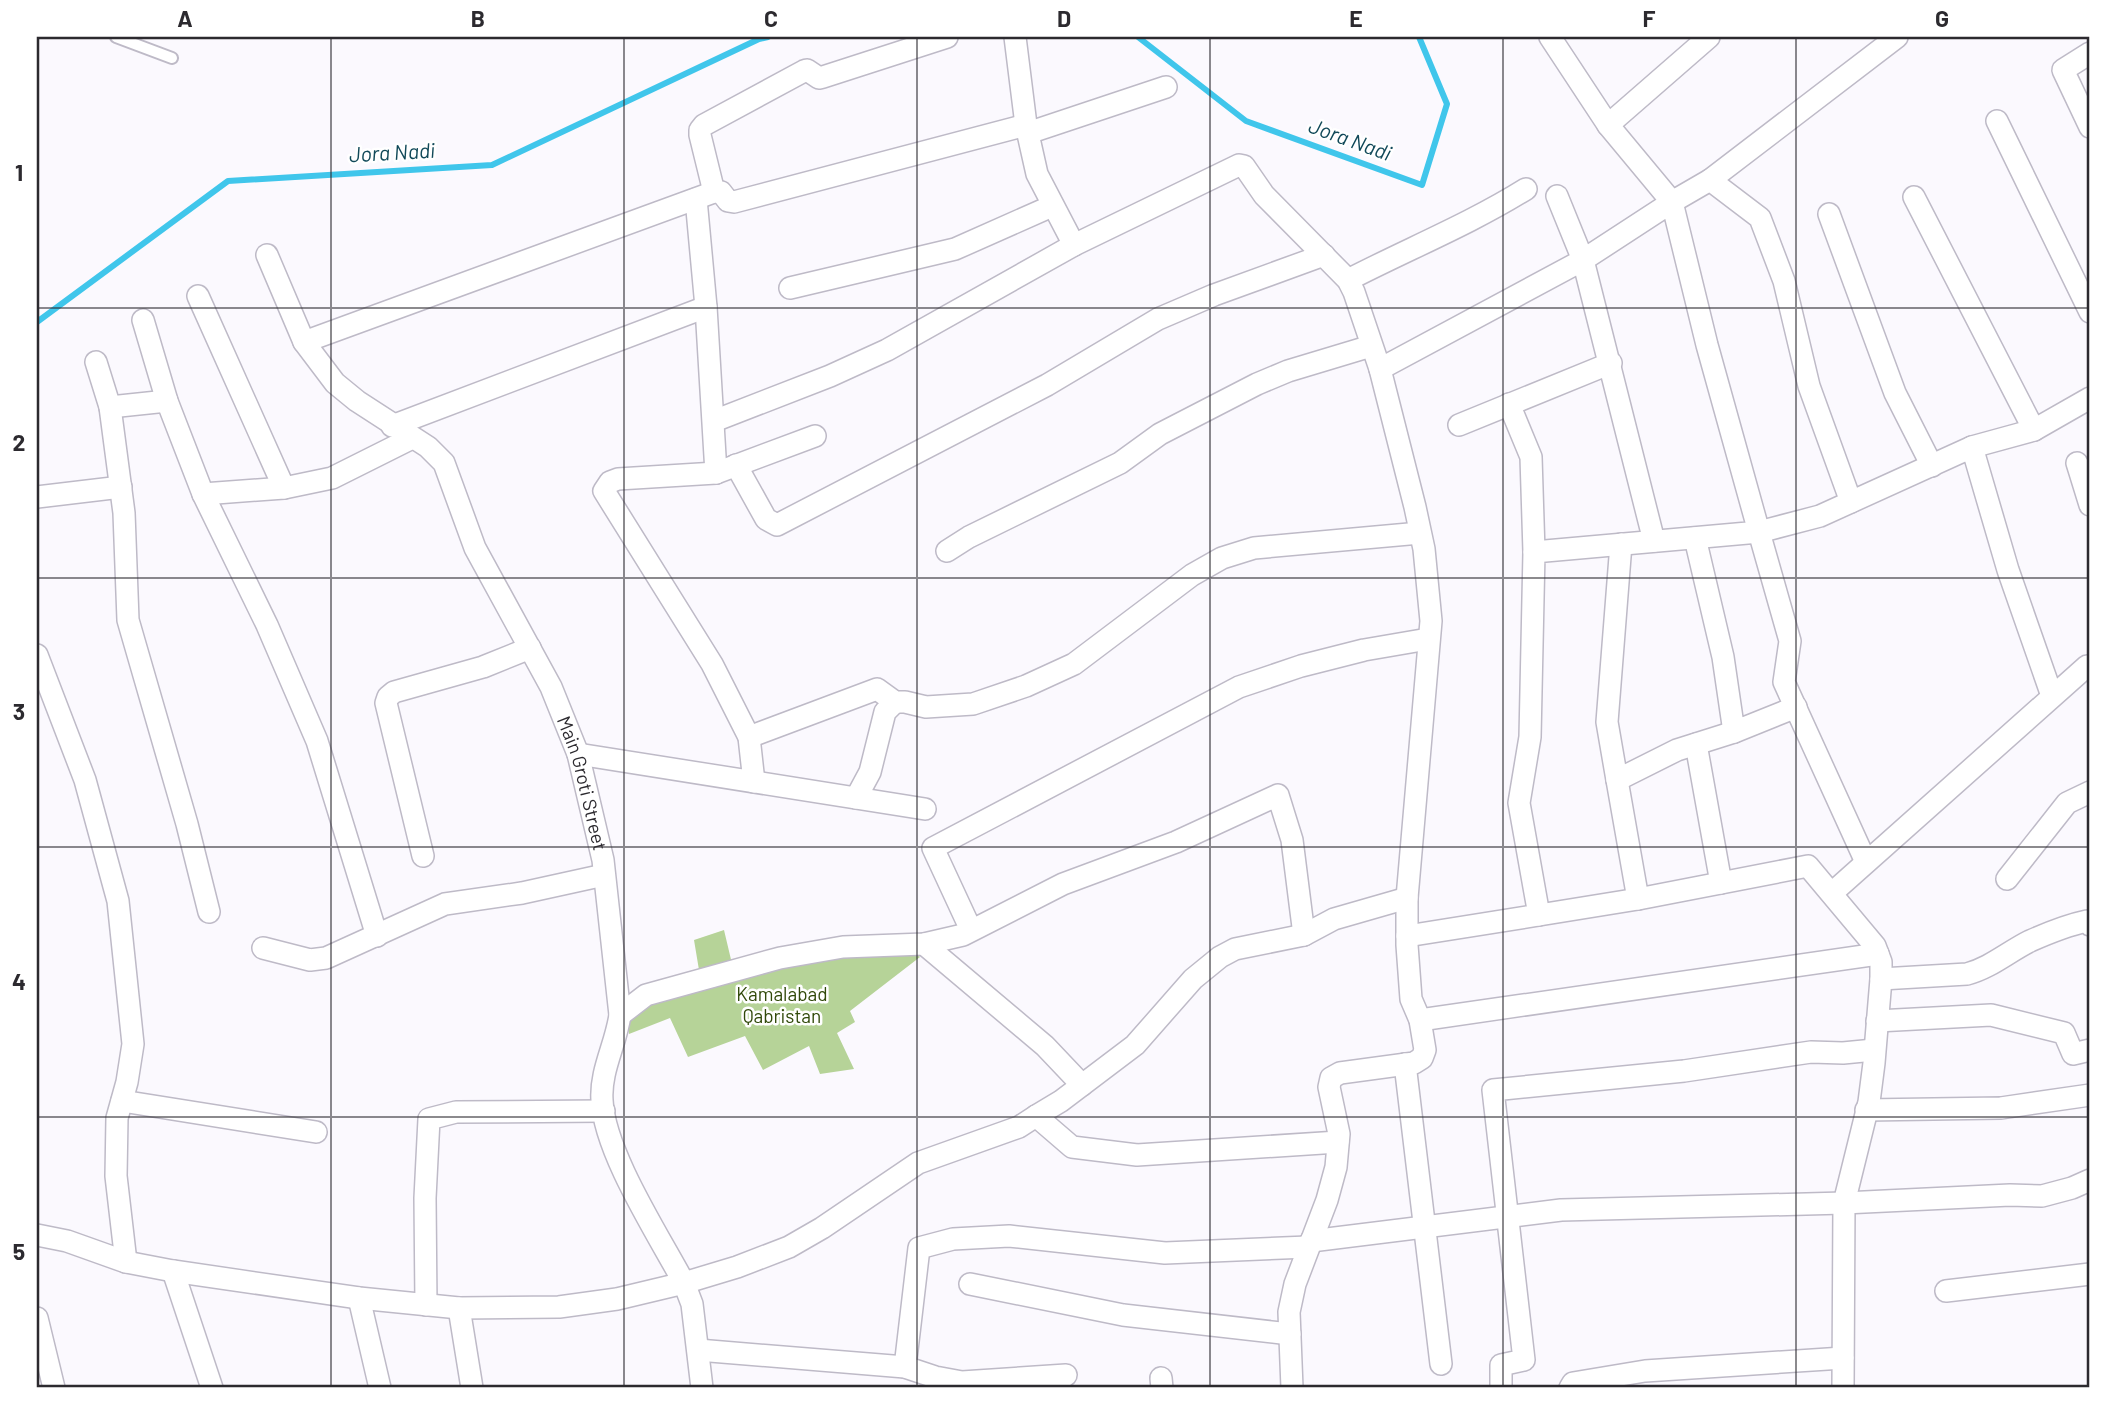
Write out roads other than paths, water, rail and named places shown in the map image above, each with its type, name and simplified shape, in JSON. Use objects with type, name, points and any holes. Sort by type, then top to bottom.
[{"type":"street","points":[[947,37],[823,78],[807,70],[704,125],[700,130],[705,195],[706,307],[714,421],[726,469],[766,519],[777,525],[1047,385],[1158,319],[1214,295],[1324,255]]},
{"type":"street","points":[[1015,37],[1027,129],[1039,181],[1074,245]]},
{"type":"street","points":[[1550,37],[1608,125],[1672,202],[1707,345],[1790,641],[1784,682],[1866,862]]},
{"type":"street","points":[[1608,125],[1709,37]]},
{"type":"street","points":[[1380,369],[1583,260],[1710,180],[1897,37]]},
{"type":"street","points":[[2090,53],[2063,70],[2090,127]]},
{"type":"street","points":[[304,342],[705,195],[721,192],[728,201],[734,202],[1027,129],[1166,87]]},
{"type":"street","points":[[1997,121],[2090,312]]},
{"type":"street","points":[[714,421],[830,376],[887,350],[1074,245],[1239,165],[1244,166],[1264,195],[1348,280],[1380,369],[1420,533],[1431,621],[1407,898],[1411,999],[1420,1020],[1425,1050],[1422,1058],[1405,1064],[1340,1073],[1331,1079],[1329,1087],[1339,1134],[1336,1167],[1327,1200],[1295,1284],[1289,1312],[1292,1388]]},
{"type":"street","points":[[1710,180],[1760,218],[1784,281],[1809,386],[1851,502]]},
{"type":"street","points":[[1348,280],[1414,246],[1488,213],[1527,189]]},
{"type":"street","points":[[1557,196],[1583,260],[1654,541]]},
{"type":"street","points":[[1914,197],[2034,430]]},
{"type":"street","points":[[790,288],[955,249],[1052,206]]},
{"type":"street","points":[[1829,214],[1895,393],[1932,466]]},
{"type":"street","name":"Main Groti Street","points":[[267,255],[304,342],[335,383],[392,426],[428,447],[444,463],[475,548],[551,687],[578,754],[604,875],[620,1015],[617,1035],[604,1076],[602,1101],[619,1161],[684,1283],[692,1304],[702,1388]]},
{"type":"street","points":[[198,296],[285,488]]},
{"type":"street","points":[[392,426],[706,307]]},
{"type":"street","points":[[143,320],[167,401],[204,494],[267,625],[317,741],[377,936]]},
{"type":"street","points":[[947,551],[969,537],[1120,463],[1160,434],[1258,384],[1287,371],[1371,346]]},
{"type":"street","points":[[96,362],[110,407],[121,487],[128,620],[187,824],[209,912]]},
{"type":"street","points":[[1460,425],[1611,363]]},
{"type":"street","points":[[1534,552],[1759,533],[1820,516],[1972,447],[2034,430],[2090,398]]},
{"type":"street","points":[[110,407],[167,401]]},
{"type":"street","points":[[1509,404],[1531,457],[1534,552],[1530,737],[1519,803],[1539,915]]},
{"type":"street","points":[[754,782],[749,737],[712,664],[604,491],[610,482],[618,480],[726,469],[815,436]]},
{"type":"street","points":[[204,494],[285,488],[332,478],[412,438]]},
{"type":"street","points":[[1972,447],[2008,570],[2052,696]]},
{"type":"street","points":[[2077,463],[2090,505]]},
{"type":"street","points":[[37,497],[121,487]]},
{"type":"street","points":[[749,737],[877,689],[895,702],[926,707],[973,704],[1026,686],[1074,664],[1192,575],[1222,558],[1243,551],[1420,533]]},
{"type":"street","points":[[1695,538],[1723,657],[1734,732]]},
{"type":"street","points":[[1621,544],[1607,722],[1638,899]]},
{"type":"street","points":[[971,930],[933,848],[1240,687],[1301,666],[1364,650],[1429,639]]},
{"type":"street","points":[[423,856],[386,703],[387,697],[394,692],[483,667],[530,648]]},
{"type":"street","points":[[37,655],[85,780],[117,901],[133,1044],[117,1118],[116,1176],[126,1262]]},
{"type":"street","points":[[1832,893],[2087,666]]},
{"type":"street","points":[[856,798],[870,772],[885,712],[895,702]]},
{"type":"street","points":[[1617,780],[1676,750],[1734,732],[1796,707]]},
{"type":"street","points":[[1696,744],[1721,883]]},
{"type":"street","points":[[578,754],[925,809]]},
{"type":"street","points":[[2007,879],[2067,803],[2090,792]]},
{"type":"street","points":[[620,1015],[646,995],[780,958],[843,947],[924,944],[963,934],[1063,884],[1175,842],[1278,794],[1292,840],[1304,935]]},
{"type":"street","points":[[1407,936],[1638,899],[1808,866],[1871,940],[1881,962],[1866,1110],[1844,1203],[1843,1388]]},
{"type":"street","points":[[263,948],[310,960],[326,958],[445,904],[604,875]]},
{"type":"street","points":[[37,1236],[67,1241],[126,1262],[173,1271],[359,1298],[459,1308],[559,1307],[617,1299],[684,1283],[789,1247],[918,1163],[1019,1127],[1135,1045],[1193,979],[1220,957],[1235,949],[1304,935],[1334,919],[1407,898]]},
{"type":"street","points":[[1881,979],[1977,972],[2030,942],[2078,923],[2087,921],[2090,925]]},
{"type":"street","points":[[924,944],[1045,1046],[1082,1085]]},
{"type":"street","points":[[1420,1020],[1878,954]]},
{"type":"street","points":[[1877,1021],[1991,1015],[2064,1033],[2073,1054],[2090,1050]]},
{"type":"street","points":[[1501,1388],[1501,1366],[1524,1360],[1493,1090],[1684,1071],[1811,1052],[1874,1050]]},
{"type":"street","points":[[1405,1064],[1441,1364]]},
{"type":"street","points":[[1866,1110],[2001,1108],[2090,1095]]},
{"type":"street","points":[[121,1101],[316,1132]]},
{"type":"street","points":[[426,1305],[425,1198],[429,1119],[456,1112],[604,1111]]},
{"type":"street","points":[[1037,1116],[1072,1147],[1137,1155],[1338,1142]]},
{"type":"street","points":[[905,1367],[919,1248],[953,1239],[1009,1236],[1166,1253],[1309,1244],[1561,1210],[2042,1196],[2090,1180]]},
{"type":"street","points":[[173,1271],[212,1388]]},
{"type":"street","points":[[1946,1291],[2090,1274]]},
{"type":"street","points":[[970,1284],[1123,1315],[1290,1334]]},
{"type":"street","points":[[359,1298],[380,1388]]},
{"type":"street","points":[[459,1308],[472,1388]]},
{"type":"street","points":[[37,1318],[54,1388]]},
{"type":"street","points":[[698,1350],[905,1367],[962,1382],[1066,1375]]},
{"type":"street","points":[[1570,1388],[1573,1382],[1645,1371],[1843,1358]]},
{"type":"lane","points":[[116,37],[172,58]]},
{"type":"waterway","name":"Jora Nadi","points":[[37,322],[228,181],[492,165],[768,37]]},
{"type":"waterway","name":"Jora Nadi","points":[[1138,37],[1246,121],[1422,185],[1447,104],[1419,37]]},
{"type":"park label","name":"Kamalabad Qabristan","points":[[782,1005]]}]
